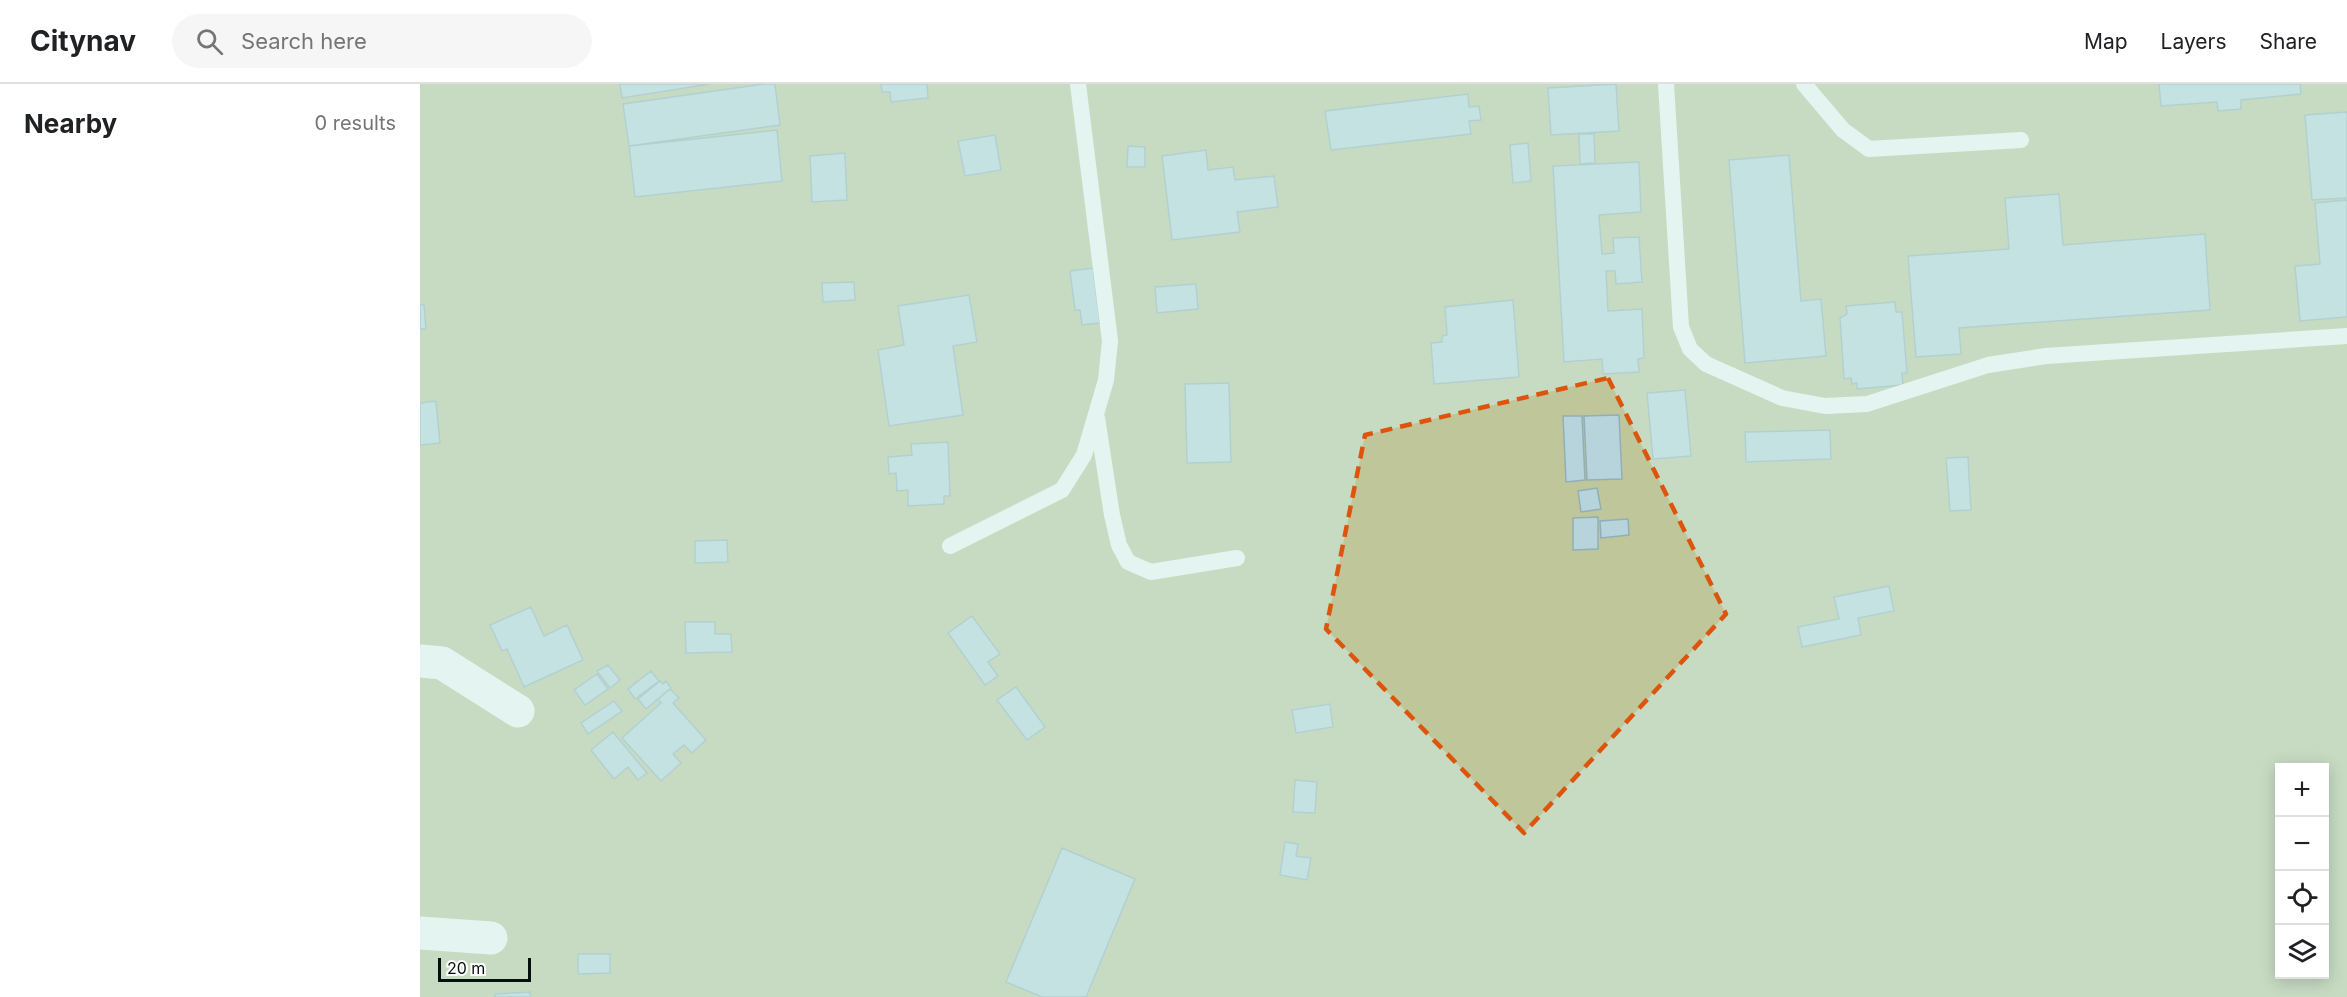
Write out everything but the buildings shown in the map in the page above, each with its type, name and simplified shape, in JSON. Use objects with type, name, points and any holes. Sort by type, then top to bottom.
[{"type":"street","points":[[420,661],[442,663],[518,711]]},
{"type":"street","points":[[420,933],[491,938]]},
{"type":"lane","points":[[950,546],[1062,490],[1084,455],[1106,380],[1110,341],[1078,84]]},
{"type":"lane","points":[[1666,84],[1681,327],[1690,349],[1706,364],[1782,398],[1825,406],[1867,404],[1988,365],[2046,356],[2347,336]]},
{"type":"lane","points":[[1804,84],[1843,130],[1869,149],[2021,140]]},
{"type":"lane","points":[[1096,411],[1112,515],[1119,545],[1128,562],[1151,572],[1237,558]]},
{"type":"highlighted area","points":[[1608,378],[1726,614],[1524,833],[1326,629],[1365,435]]},
{"type":"green space","points":[[420,84],[2347,84],[2347,997],[420,997]]}]
